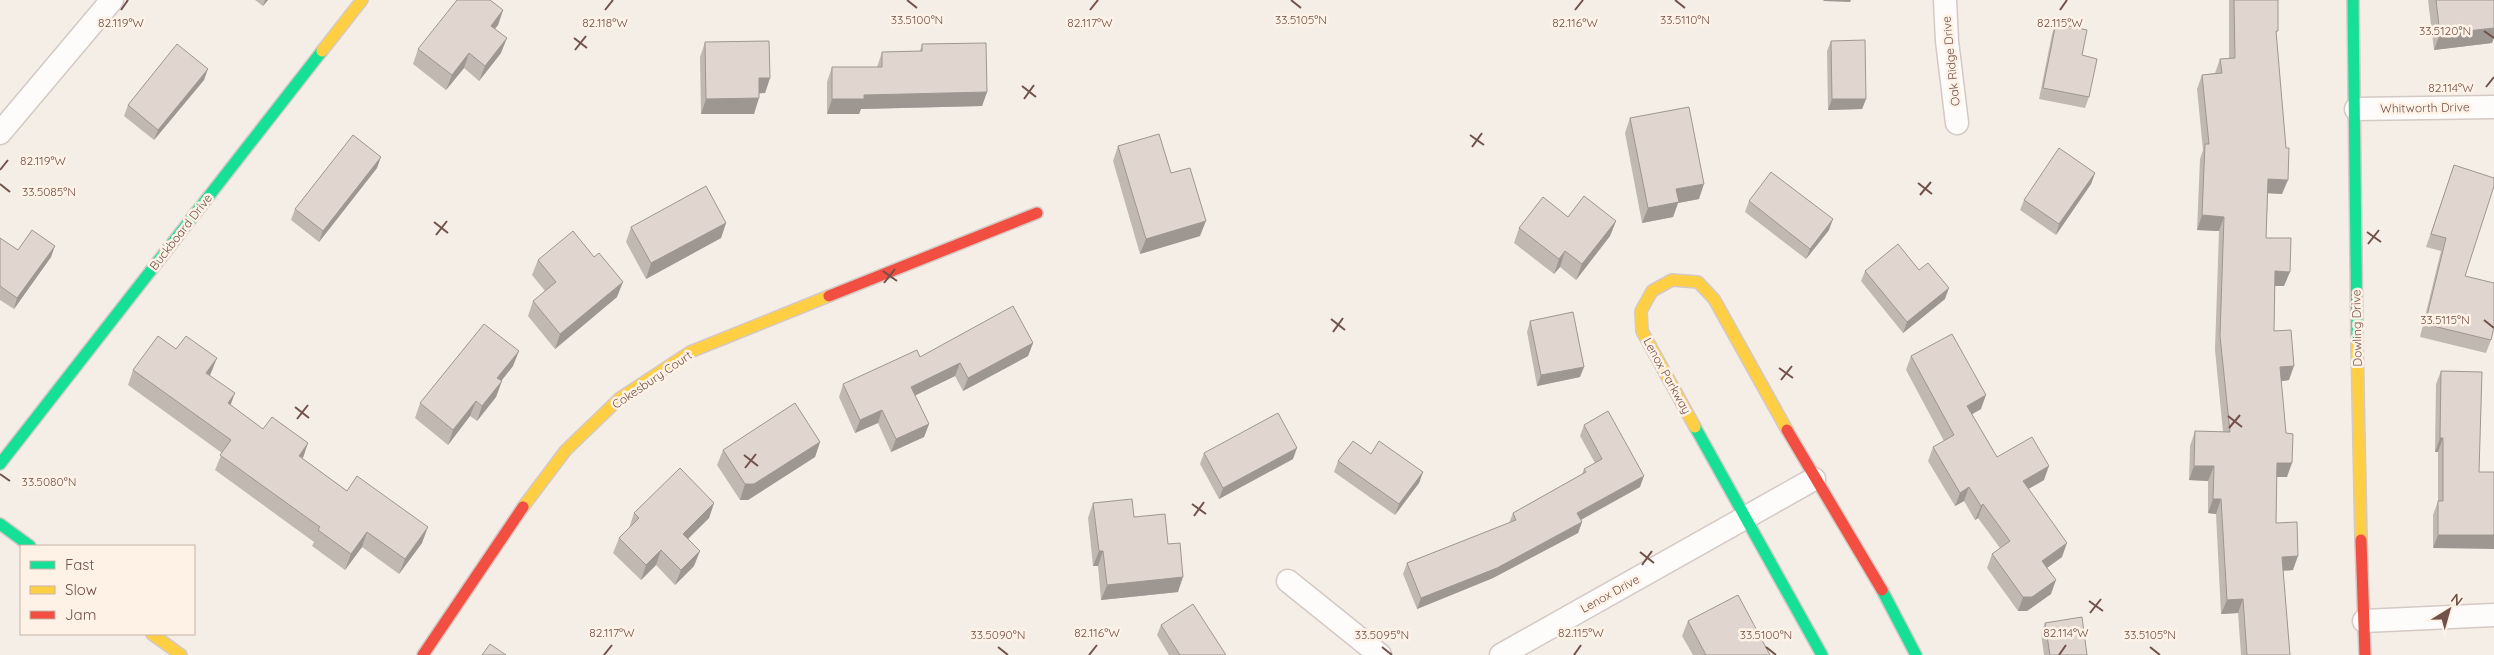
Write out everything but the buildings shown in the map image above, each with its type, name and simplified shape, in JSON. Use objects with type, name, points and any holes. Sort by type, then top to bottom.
[{"type":"street","points":[[0,132],[112,0]]},
{"type":"street","name":"Buckboard Drive","points":[[0,464],[362,0]]},
{"type":"street","name":"Oak Ridge Drive","points":[[1945,0],[1947,41],[1957,123]]},
{"type":"street","name":"Dowling Drive","points":[[2353,0],[2356,109],[2359,464],[2365,655]]},
{"type":"street","name":"Whitworth Drive","points":[[2356,109],[2494,107]]},
{"type":"street","name":"Cokesbury Court","points":[[423,655],[524,506],[566,450],[620,398],[690,352],[1037,213]]},
{"type":"street","name":"Lenox Parkway","points":[[1822,655],[1642,331],[1641,311],[1652,292],[1672,280],[1698,282],[1714,299],[1814,479],[1894,609],[1916,655]]},
{"type":"street","points":[[1745,519],[1814,479]]},
{"type":"street","name":"Lenox Drive","points":[[1501,655],[1745,519]]},
{"type":"street","points":[[0,524],[29,545]]},
{"type":"street","points":[[1288,581],[1380,655]]},
{"type":"street","points":[[2364,621],[2494,615]]},
{"type":"street","points":[[153,635],[181,655]]},
{"type":"traffic: fast","points":[[2353,0],[2357,342]]},
{"type":"traffic: fast","points":[[0,464],[322,51]]},
{"type":"traffic: fast","points":[[1695,427],[1822,655]]},
{"type":"traffic: fast","points":[[0,524],[29,545]]},
{"type":"traffic: fast","points":[[1882,590],[1916,655]]},
{"type":"traffic: slow","points":[[322,51],[362,0]]},
{"type":"traffic: slow","points":[[1695,427],[1642,331],[1641,311],[1652,291],[1672,280],[1698,282],[1714,299],[1787,430]]},
{"type":"traffic: slow","points":[[523,507],[566,450],[620,398],[690,352],[829,296]]},
{"type":"traffic: slow","points":[[2357,342],[2361,540]]},
{"type":"traffic: slow","points":[[153,635],[181,655]]},
{"type":"traffic: jam","points":[[829,296],[1037,213]]},
{"type":"traffic: jam","points":[[1787,430],[1882,590]]},
{"type":"traffic: jam","points":[[423,655],[523,507]]},
{"type":"traffic: jam","points":[[2361,540],[2365,655]]}]
